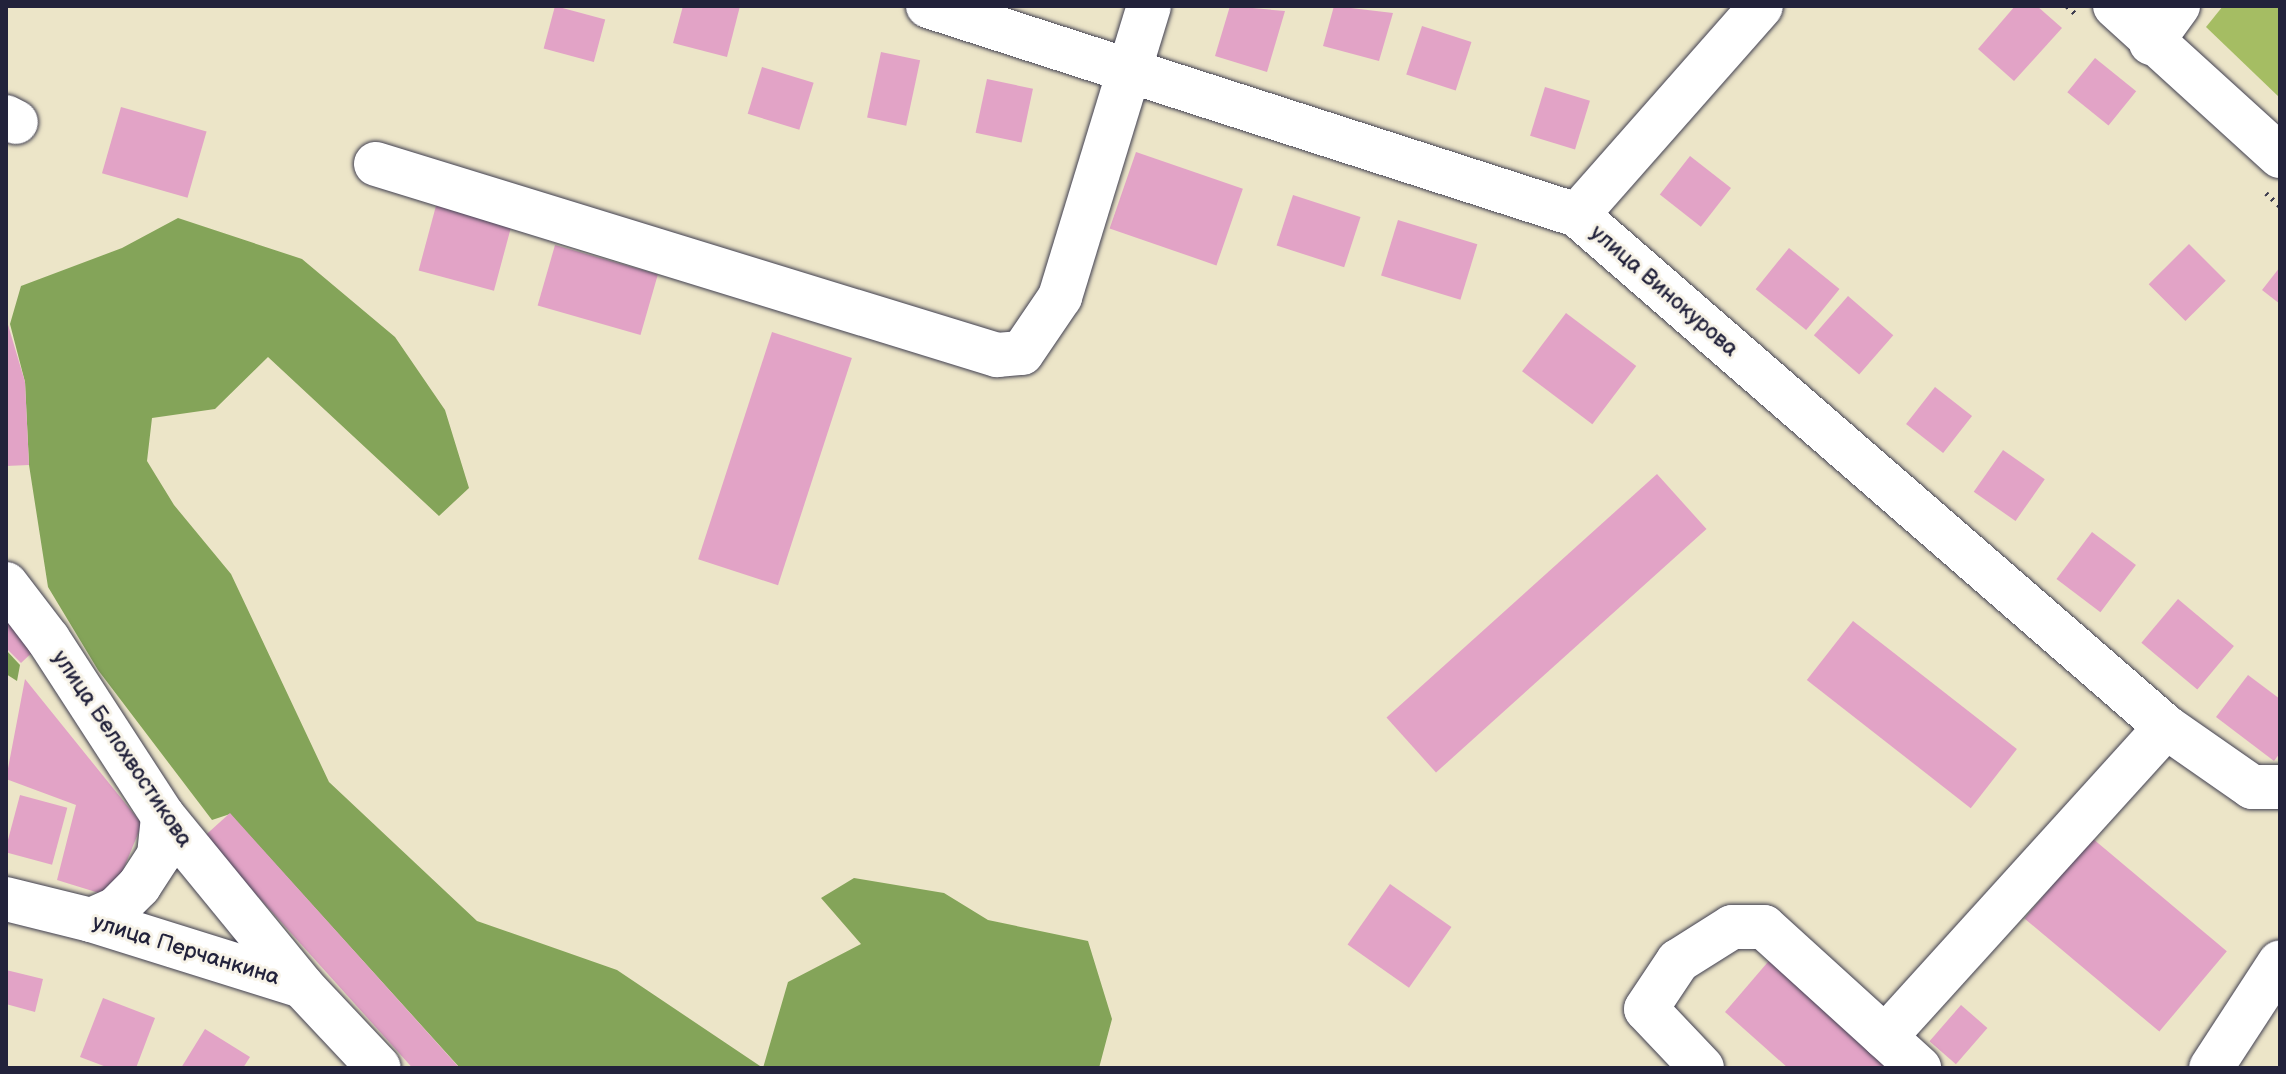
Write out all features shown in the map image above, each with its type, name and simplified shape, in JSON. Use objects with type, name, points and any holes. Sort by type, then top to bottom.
[{"type":"street","name":"улица Винокурова","points":[[928,6],[1577,215],[2166,727],[2252,787],[2280,787]]},
{"type":"street","points":[[376,164],[997,355],[1022,353],[1060,297],[1125,71],[1149,6]]},
{"type":"street","points":[[1577,215],[1761,6]]},
{"type":"street","points":[[2115,6],[2151,43],[2280,156]]},
{"type":"street","points":[[2151,43],[2178,6]]},
{"type":"street","name":"улица Белохвостикова","points":[[6,584],[163,816],[302,986]]},
{"type":"street","points":[[1885,1037],[2166,727]]},
{"type":"street","points":[[91,920],[116,909],[139,886],[159,855],[163,816]]},
{"type":"street","name":"улица Перчанкина","points":[[6,899],[91,920],[302,986],[379,1068]]},
{"type":"street","points":[[1702,1068],[1646,1009],[1678,961],[1732,927],[1764,927],[1919,1068]]},
{"type":"street","points":[[2215,1066],[2280,962]]},
{"type":"green space","points":[[2223,6],[2280,6],[2280,98],[2206,27]]},
{"type":"green space","points":[[178,218],[302,259],[395,337],[445,410],[469,488],[439,516],[268,357],[215,409],[152,418],[147,461],[174,505],[231,574],[329,782],[477,921],[617,970],[763,1068],[460,1068],[230,814],[212,820],[98,670],[48,587],[29,465],[25,382],[10,324],[21,286],[122,248]]},
{"type":"green space","points":[[6,650],[20,665],[17,681],[6,674]]},
{"type":"green space","points":[[854,878],[944,893],[988,920],[1088,941],[1112,1019],[1099,1068],[763,1068],[788,982],[861,944],[821,898]]},
{"type":"building","points":[[555,6],[605,19],[594,62],[544,49]]},
{"type":"building","points":[[683,6],[740,6],[727,57],[673,43]]},
{"type":"building","points":[[1230,6],[1285,11],[1267,72],[1215,56]]},
{"type":"building","points":[[1334,6],[1393,13],[1379,61],[1323,46]]},
{"type":"building","points":[[2015,6],[2037,6],[2062,28],[2014,81],[1978,49]]},
{"type":"building","points":[[1422,26],[1471,42],[1456,91],[1406,75]]},
{"type":"building","points":[[881,52],[920,60],[906,126],[867,118]]},
{"type":"building","points":[[2095,58],[2136,91],[2108,126],[2067,92]]},
{"type":"building","points":[[762,67],[814,83],[799,130],[748,114]]},
{"type":"building","points":[[987,79],[1033,89],[1022,143],[976,133]]},
{"type":"building","points":[[1545,87],[1590,101],[1575,150],[1530,136]]},
{"type":"building","points":[[121,107],[207,132],[188,198],[102,173]]},
{"type":"building","points":[[1136,152],[1243,189],[1216,265],[1110,229]]},
{"type":"building","points":[[1690,156],[1731,188],[1701,227],[1660,195]]},
{"type":"building","points":[[1293,195],[1361,217],[1344,267],[1277,245]]},
{"type":"building","points":[[437,202],[512,222],[494,291],[419,271]]},
{"type":"building","points":[[1398,220],[1477,244],[1460,300],[1381,275]]},
{"type":"building","points":[[2189,244],[2226,281],[2185,321],[2149,284]]},
{"type":"building","points":[[555,245],[658,274],[640,335],[538,306]]},
{"type":"building","points":[[1789,248],[1840,289],[1806,330],[1756,289]]},
{"type":"building","points":[[2280,267],[2280,304],[2262,290]]},
{"type":"building","points":[[1848,296],[1893,335],[1859,375],[1814,335]]},
{"type":"building","points":[[1566,313],[1636,366],[1592,424],[1522,371]]},
{"type":"building","points":[[6,318],[25,382],[29,465],[6,466]]},
{"type":"building","points":[[772,332],[852,358],[778,585],[698,559]]},
{"type":"building","points":[[1935,387],[1972,416],[1943,453],[1906,424]]},
{"type":"building","points":[[2003,450],[2045,479],[2016,521],[1974,492]]},
{"type":"building","points":[[1657,474],[1707,529],[1436,773],[1386,718]]},
{"type":"building","points":[[2092,532],[2136,565],[2100,612],[2056,579]]},
{"type":"building","points":[[2178,599],[2234,646],[2197,690],[2141,643]]},
{"type":"building","points":[[6,614],[37,648],[21,663],[6,648]]},
{"type":"building","points":[[1853,621],[2017,749],[1971,808],[1807,680]]},
{"type":"building","points":[[2248,675],[2280,699],[2280,753],[2274,761],[2216,717]]},
{"type":"building","points":[[25,679],[142,824],[112,897],[57,880],[76,805],[6,779]]},
{"type":"building","points":[[20,795],[67,808],[52,865],[6,852]]},
{"type":"building","points":[[230,813],[460,1068],[413,1068],[204,836]]},
{"type":"building","points":[[2092,838],[2227,951],[2159,1032],[2025,918]]},
{"type":"building","points":[[1390,884],[1451,927],[1409,988],[1348,945]]},
{"type":"building","points":[[1779,949],[1906,1068],[1788,1068],[1725,1012]]},
{"type":"building","points":[[6,970],[43,979],[35,1012],[6,1004]]},
{"type":"building","points":[[103,998],[155,1018],[136,1068],[109,1068],[80,1057]]},
{"type":"building","points":[[1961,1005],[1987,1028],[1956,1064],[1930,1041]]},
{"type":"building","points":[[205,1029],[250,1057],[243,1068],[181,1068]]}]
